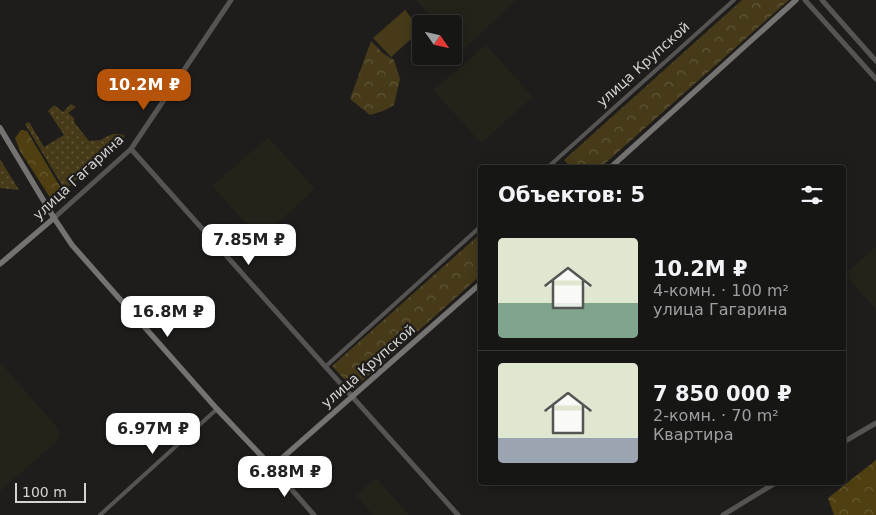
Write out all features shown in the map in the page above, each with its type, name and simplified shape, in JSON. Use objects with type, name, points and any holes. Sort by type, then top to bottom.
[{"type":"main road","points":[[613,165],[796,0]]},
{"type":"main road","points":[[0,128],[72,245],[272,467]]},
{"type":"main road","name":"улица Гагарина","points":[[0,264],[54,218]]},
{"type":"main road","name":"улица Крупской","points":[[272,467],[478,286]]},
{"type":"street","name":"улица Гагарина","points":[[54,218],[131,149],[231,0]]},
{"type":"street","name":"улица Крупской","points":[[550,165],[734,0]]},
{"type":"street","points":[[804,0],[876,79]]},
{"type":"street","points":[[822,0],[876,61]]},
{"type":"street","points":[[131,149],[458,515]]},
{"type":"street","name":"улица Крупской","points":[[325,367],[478,229]]},
{"type":"street","points":[[100,515],[218,409]]},
{"type":"street","points":[[846,441],[876,423]]},
{"type":"street","points":[[272,467],[314,515]]},
{"type":"street","points":[[723,515],[772,485]]},
{"type":"shaded area","points":[[416,0],[517,0],[462,51],[462,15],[429,15]]},
{"type":"shaded area","points":[[486,45],[533,97],[481,143],[433,90]]},
{"type":"shaded area","points":[[268,137],[315,189],[260,239],[212,186]]},
{"type":"shaded area","points":[[876,247],[876,310],[846,275]]},
{"type":"shaded area","points":[[0,362],[55,425],[60,434],[55,443],[0,491]]},
{"type":"shaded area","points":[[376,478],[409,515],[373,515],[356,495]]},
{"type":"green space","points":[[742,0],[789,0],[603,165],[569,165],[564,160]]},
{"type":"green space","points":[[405,10],[412,19],[412,38],[391,57],[373,38]]},
{"type":"green space","points":[[371,41],[384,54],[394,60],[400,79],[394,105],[370,115],[350,99]]},
{"type":"green space","points":[[71,104],[76,107],[68,113],[74,118],[74,122],[89,141],[101,140],[116,134],[125,136],[65,190],[25,124],[29,122],[44,147],[64,135],[48,111],[54,105],[63,112]]},
{"type":"green space","points":[[21,130],[27,131],[62,190],[55,199],[51,199],[20,151],[15,138]]},
{"type":"green space","points":[[0,159],[19,190],[0,188]]},
{"type":"green space","points":[[478,236],[478,278],[353,389],[332,366]]},
{"type":"green space","points":[[876,460],[876,515],[834,515],[828,498]]}]
